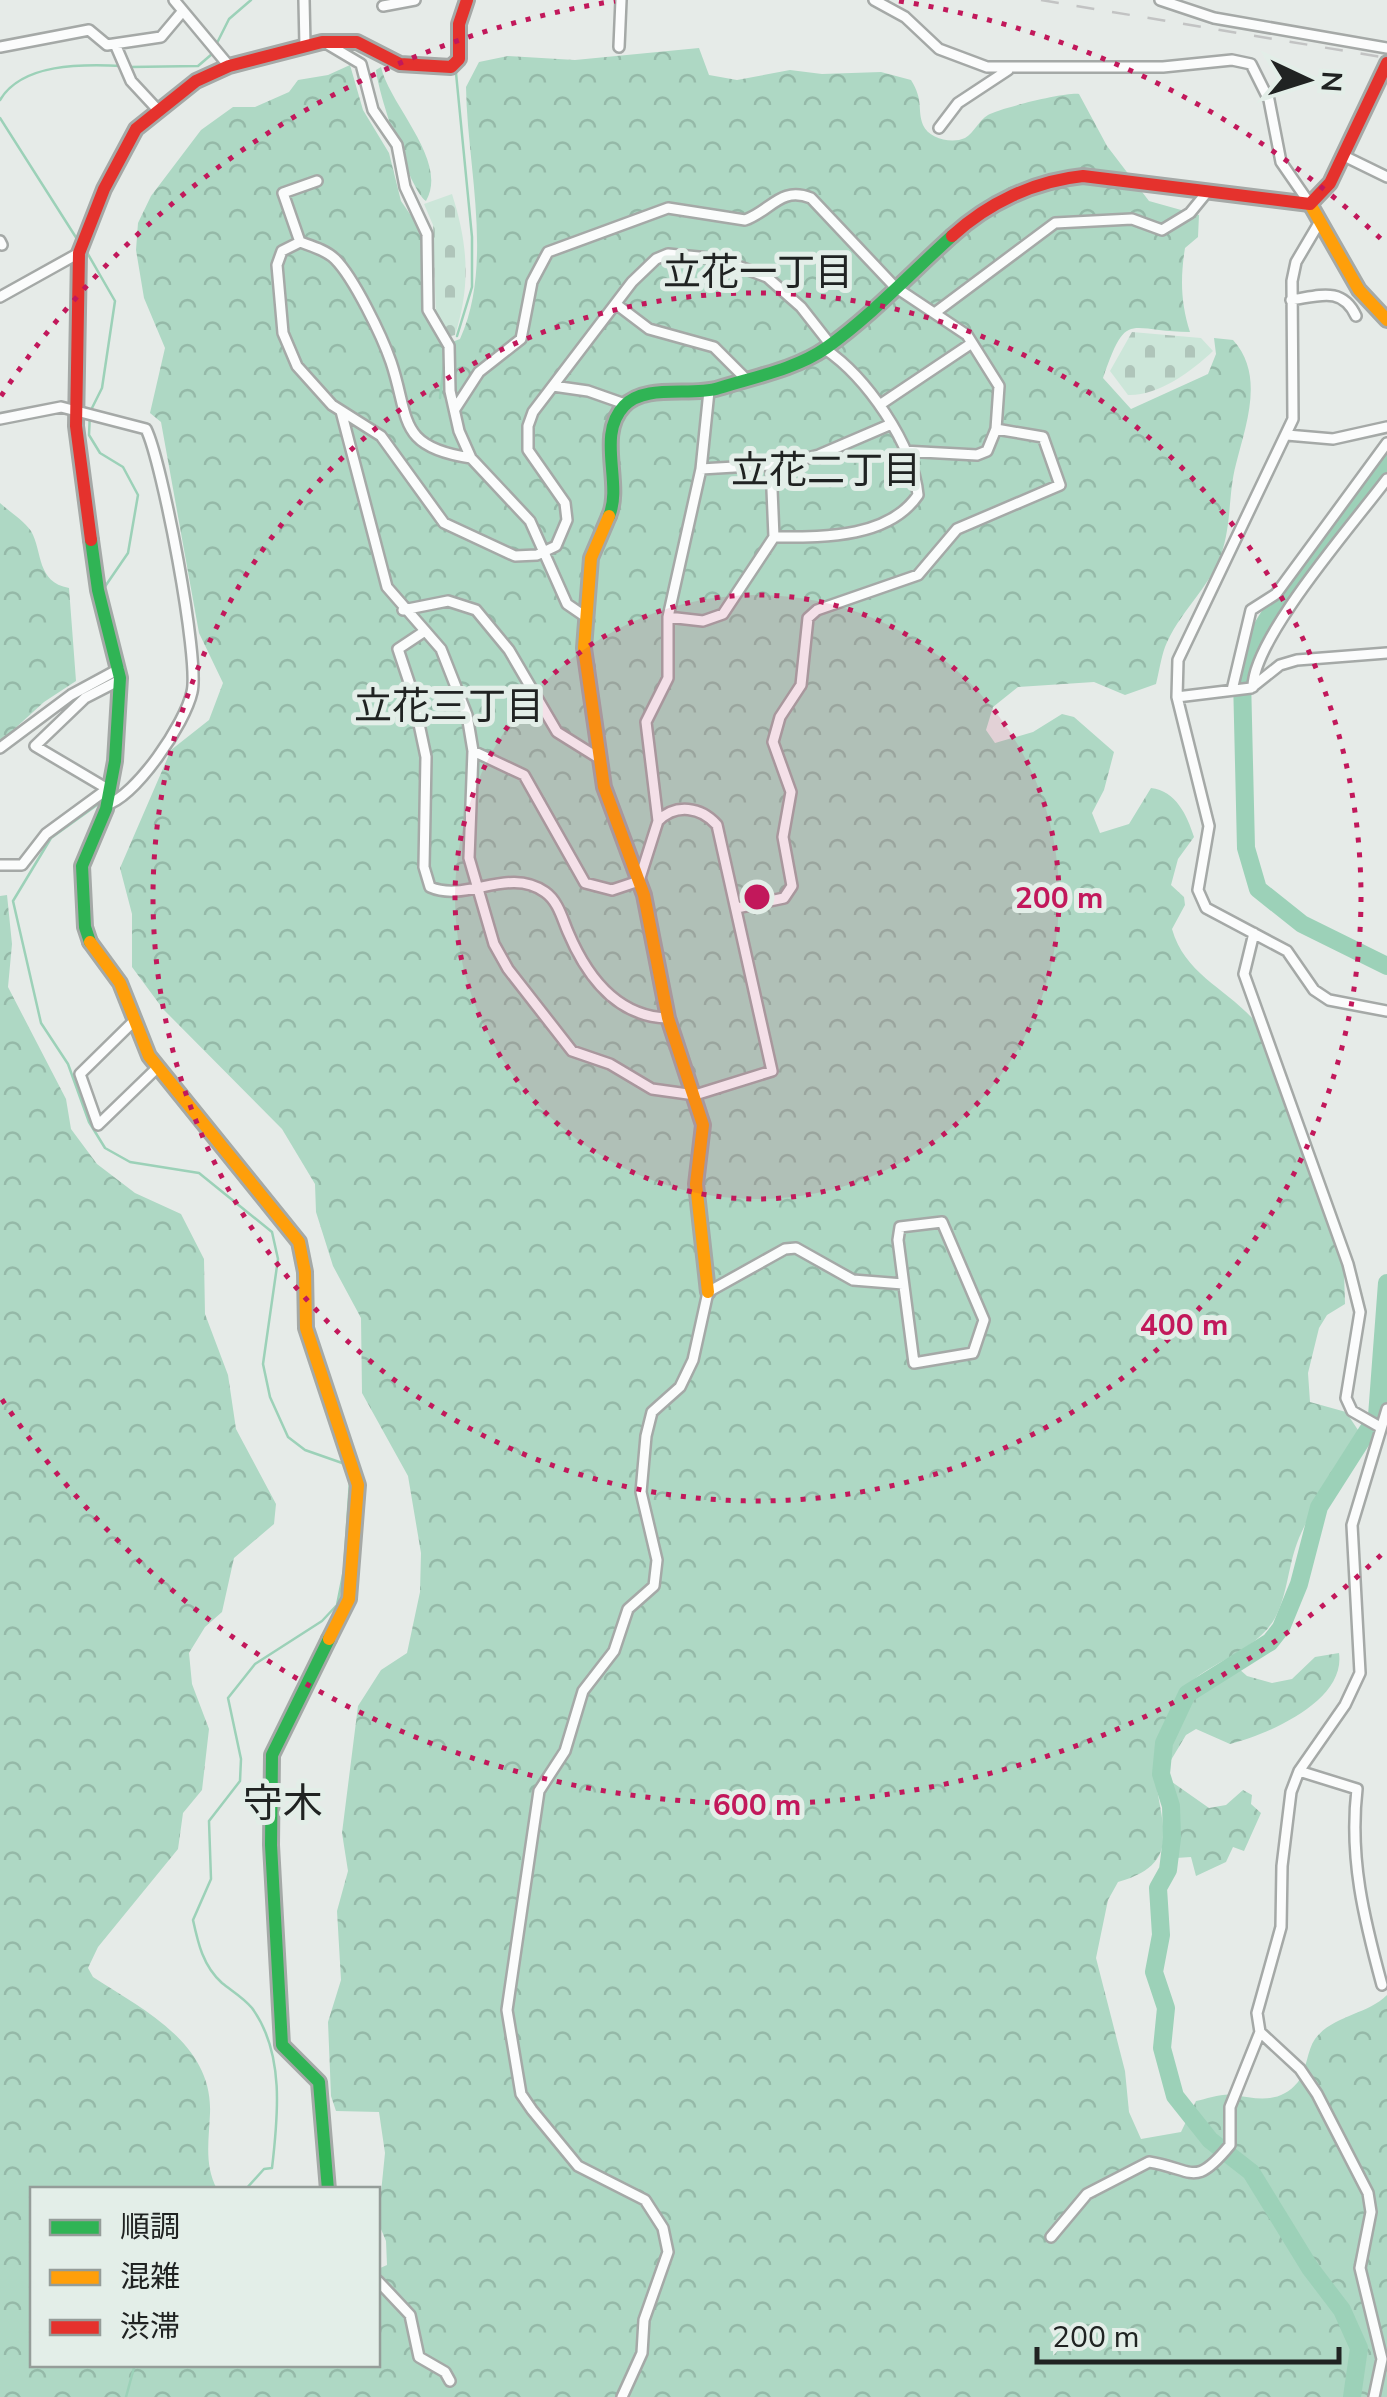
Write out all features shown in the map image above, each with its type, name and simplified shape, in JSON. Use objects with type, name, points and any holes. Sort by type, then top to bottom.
[{"type":"street","points":[[174,0],[230,66]]},
{"type":"street","points":[[304,0],[305,46]]},
{"type":"street","points":[[384,6],[414,0]]},
{"type":"street","points":[[328,2187],[319,2082],[282,2045],[270,1795],[274,1748],[349,1598],[357,1476],[306,1328],[305,1272],[299,1242],[158,1067],[120,983],[90,942],[84,927],[82,866],[115,761],[120,675],[98,590],[79,414],[80,253],[112,172],[136,129],[185,87],[230,66],[322,42],[363,44],[404,64],[454,66],[459,59],[458,24],[467,0]]},
{"type":"street","points":[[619,47],[621,0]]},
{"type":"street","points":[[874,0],[905,17],[939,50],[1008,70],[1163,67],[1232,60],[1251,64],[1269,100],[1281,162],[1359,290],[1387,320]]},
{"type":"street","points":[[1160,0],[1214,18],[1387,48]]},
{"type":"street","points":[[0,47],[89,30],[104,44],[161,37],[182,12]]},
{"type":"street","points":[[322,42],[361,64],[372,110],[397,145],[402,179],[428,238],[428,310],[449,346],[450,392],[471,458],[530,521],[570,609],[583,615]]},
{"type":"street","points":[[115,44],[131,81],[157,110]]},
{"type":"street","points":[[622,2397],[642,2353],[644,2320],[668,2252],[664,2228],[644,2200],[578,2166],[520,2094],[508,2010],[510,1974],[532,1857],[539,1791],[565,1752],[583,1691],[614,1651],[628,1609],[654,1586],[657,1560],[642,1492],[646,1436],[652,1412],[680,1387],[692,1360],[708,1292],[696,1184],[703,1125],[668,1018],[640,882],[597,758],[583,615],[591,558],[614,513],[611,440],[615,420],[626,404],[649,394],[709,391],[827,346],[978,212],[1052,179],[1083,176],[1310,204],[1319,198],[1344,156],[1387,63]]},
{"type":"street","points":[[939,128],[958,104],[1008,70]]},
{"type":"street","points":[[1344,156],[1387,176]]},
{"type":"street","points":[[316,181],[283,193],[300,242],[337,261],[383,342],[399,404],[420,440],[448,454],[471,458]]},
{"type":"street","points":[[936,312],[1055,224],[1132,218],[1162,230],[1190,213],[1208,191]]},
{"type":"street","points":[[455,409],[479,372],[522,338],[532,282],[548,252],[648,213],[682,208],[745,220],[776,198],[802,194],[811,198],[895,286],[960,328],[1000,386],[996,428],[988,451],[977,455],[903,451]]},
{"type":"street","points":[[1319,222],[1296,262],[1291,300],[1295,403],[1287,435],[1213,594],[1186,638],[1178,660],[1177,697],[1209,826],[1198,890],[1206,908],[1288,951],[1314,990],[1329,1000],[1387,1011]]},
{"type":"street","points":[[300,242],[288,246],[278,260],[286,342],[309,384],[380,436],[423,500],[450,528],[508,554],[546,553],[560,541],[567,513],[563,496],[531,457],[527,434],[530,418],[616,304],[656,259],[693,253],[767,277],[801,307],[827,346],[881,404],[918,494],[900,514],[833,536],[774,537]]},
{"type":"street","points":[[0,296],[80,253]]},
{"type":"street","points":[[1291,300],[1339,295],[1356,316]]},
{"type":"street","points":[[616,304],[649,330],[714,347],[746,379]]},
{"type":"street","points":[[881,404],[972,343]]},
{"type":"street","points":[[553,386],[626,404]]},
{"type":"street","points":[[640,882],[658,821],[646,722],[668,678],[668,618],[700,469],[709,391]]},
{"type":"street","points":[[0,419],[54,407],[149,432],[165,486],[192,640],[194,686],[175,736],[158,760],[119,799],[35,746],[85,698],[120,675]]},
{"type":"street","points":[[341,411],[384,580],[403,610],[426,631],[449,667],[467,715],[473,751],[468,844],[498,954],[564,1044],[579,1055],[610,1064],[652,1089],[694,1095],[772,1071],[722,838],[710,817],[678,809],[658,821]]},
{"type":"street","points":[[700,469],[772,466],[819,455],[889,426]]},
{"type":"street","points":[[1287,435],[1333,439],[1387,426]]},
{"type":"street","points":[[736,908],[784,898],[792,886],[783,837],[791,792],[773,742],[780,717],[800,684],[808,618],[818,610],[918,575],[957,529],[1060,485],[1044,437],[996,428]]},
{"type":"street","points":[[1233,690],[1252,610],[1276,594],[1387,443]]},
{"type":"street","points":[[668,618],[704,621],[723,614],[774,537],[772,466]]},
{"type":"street","points":[[1252,687],[1256,664],[1273,632],[1387,479]]},
{"type":"street","points":[[403,610],[448,600],[476,610],[510,650],[557,732],[597,758]]},
{"type":"street","points":[[426,631],[398,650],[412,691],[426,757],[425,878],[436,890],[516,881],[543,890],[552,898],[581,958],[615,1002],[644,1017],[668,1018]]},
{"type":"street","points":[[1177,697],[1252,687],[1280,666],[1297,660],[1387,654]]},
{"type":"street","points":[[0,748],[71,695],[120,675]]},
{"type":"street","points":[[473,751],[524,775],[584,883],[612,890],[640,882]]},
{"type":"street","points":[[0,865],[22,865],[46,834],[106,794]]},
{"type":"street","points":[[1254,933],[1244,974],[1348,1264],[1360,1312],[1346,1398],[1352,1411],[1374,1424]]},
{"type":"street","points":[[135,1020],[80,1074],[98,1125],[158,1067]]},
{"type":"street","points":[[942,1222],[984,1320],[973,1354],[914,1363],[903,1284],[900,1227],[942,1222]]},
{"type":"street","points":[[708,1292],[784,1249],[796,1248],[853,1280],[903,1284]]},
{"type":"street","points":[[1052,2237],[1086,2194],[1149,2162],[1195,2174],[1211,2167],[1230,2144],[1230,2107],[1260,2032],[1257,2013],[1281,1927],[1286,1821],[1299,1771],[1345,1705],[1360,1673],[1352,1525],[1374,1424],[1387,1409]]},
{"type":"street","points":[[1299,1771],[1357,1789],[1352,1830],[1358,1859],[1356,1886],[1382,1986]]},
{"type":"street","points":[[1260,2032],[1300,2069],[1317,2094],[1368,2193],[1371,2212],[1360,2268],[1382,2359],[1374,2397]]},
{"type":"street","points":[[380,2282],[410,2314],[419,2357],[445,2372],[450,2381]]},
{"type":"green space","points":[[699,48],[709,75],[737,80],[790,70],[822,74],[881,72],[911,80],[926,130],[948,140],[965,138],[995,112],[1079,94],[1107,146],[1149,201],[1199,215],[1198,237],[1185,248],[1182,270],[1190,332],[1132,329],[1118,341],[1103,378],[1131,409],[1208,374],[1216,354],[1214,338],[1233,340],[1243,354],[1251,384],[1250,400],[1221,555],[1171,635],[1156,684],[1125,695],[1094,682],[1018,687],[993,707],[986,730],[995,743],[1033,732],[1062,714],[1074,717],[1114,752],[1104,790],[1092,813],[1100,833],[1129,824],[1151,788],[1167,794],[1179,805],[1194,837],[1178,859],[1171,885],[1184,897],[1185,905],[1172,929],[1186,958],[1254,1020],[1344,1271],[1345,1304],[1327,1315],[1319,1328],[1308,1373],[1310,1402],[1346,1412],[1360,1433],[1299,1538],[1275,1618],[1252,1643],[1181,1691],[1172,1706],[1155,1756],[1164,1835],[1161,1850],[1154,1863],[1118,1882],[1108,1900],[1096,1958],[1125,2071],[1129,2112],[1141,2139],[1181,2132],[1196,2101],[1225,2095],[1260,2098],[1284,2094],[1298,2082],[1312,2044],[1322,2031],[1387,1995],[1387,2397],[0,2397],[0,896],[7,895],[12,944],[8,987],[66,1099],[71,1129],[97,1164],[135,1193],[181,1214],[204,1259],[205,1314],[228,1375],[236,1429],[276,1504],[274,1524],[234,1558],[222,1612],[205,1627],[189,1653],[192,1684],[209,1729],[202,1790],[183,1813],[178,1849],[98,1947],[88,1968],[93,1977],[172,2032],[200,2067],[208,2089],[209,2162],[216,2187],[30,2187],[30,2367],[380,2367],[380,2268],[387,2265],[386,2241],[380,2227],[385,2153],[379,2112],[336,2111],[331,2096],[328,2022],[341,1980],[337,1911],[348,1871],[342,1833],[358,1706],[381,1670],[407,1653],[420,1592],[421,1553],[408,1476],[362,1393],[361,1318],[333,1266],[316,1212],[315,1184],[282,1129],[163,1009],[132,967],[132,914],[120,868],[171,750],[209,720],[223,683],[199,633],[161,422],[150,413],[165,348],[144,298],[136,250],[138,223],[151,196],[201,130],[233,107],[255,107],[289,92],[298,80],[328,75],[350,65],[363,110],[389,153],[401,201],[423,233],[433,272],[425,293],[434,313],[434,330],[452,342],[460,339],[470,310],[477,247],[466,87],[479,62],[508,56],[575,60]]},
{"type":"green space","points":[[381,67],[424,151],[431,185],[426,201],[412,179],[388,119],[376,70]]},
{"type":"green space","points":[[452,194],[466,264],[464,299],[455,335],[451,336],[436,320],[433,225],[424,204]]},
{"type":"green space","points":[[1132,332],[1201,338],[1213,351],[1174,381],[1151,392],[1128,395],[1110,371]]},
{"type":"green space","points":[[0,503],[31,531],[51,580],[69,588],[76,681],[44,702],[0,742]]},
{"type":"green space","points":[[1339,1653],[1338,1670],[1330,1686],[1302,1713],[1230,1744],[1196,1729],[1186,1735],[1168,1765],[1165,1761],[1190,1704],[1238,1668],[1247,1676],[1272,1683],[1292,1679],[1315,1657]]},
{"type":"green space","points":[[1172,1782],[1209,1808],[1226,1805],[1243,1790],[1252,1795],[1251,1804],[1261,1813],[1244,1851],[1233,1847],[1226,1862],[1196,1876],[1191,1857],[1176,1858]]},
{"type":"waterway","points":[[215,47],[229,19],[251,0]]},
{"type":"waterway","points":[[453,57],[453,23],[458,6]]},
{"type":"waterway","points":[[130,67],[198,66],[212,54]]},
{"type":"waterway","points":[[0,100],[10,88],[38,72],[72,66],[122,66]]},
{"type":"waterway","points":[[456,73],[472,237],[472,287],[457,336]]},
{"type":"waterway","points":[[0,118],[77,239]]},
{"type":"waterway","points":[[85,249],[115,301],[102,388],[90,412],[89,435],[100,453],[123,467],[138,495],[128,553],[104,588]]},
{"type":"waterway","points":[[440,398],[445,355]]},
{"type":"waterway","points":[[1387,462],[1268,618],[1251,646],[1242,678],[1246,848],[1258,889],[1302,924],[1387,966]]},
{"type":"waterway","points":[[114,629],[127,677],[122,749]]},
{"type":"waterway","points":[[101,802],[51,838],[13,901],[41,1023],[68,1064],[89,1122],[105,1148],[130,1162],[199,1173],[272,1232],[278,1259],[263,1364],[270,1397],[288,1437],[305,1450],[345,1464]]},
{"type":"waterway","points":[[1352,2397],[1359,2348],[1342,2310],[1310,2268],[1251,2172],[1210,2140],[1175,2096],[1162,2048],[1166,2008],[1154,1972],[1161,1935],[1158,1888],[1168,1870],[1172,1838],[1171,1806],[1161,1774],[1164,1743],[1187,1694],[1270,1642],[1281,1628],[1299,1584],[1319,1507],[1377,1416],[1387,1283]]},
{"type":"waterway","points":[[248,2187],[264,2169],[272,2168],[277,2086],[270,2045],[252,2008],[222,1983],[206,1962],[193,1920],[211,1879],[209,1821],[240,1781],[241,1759],[228,1698],[255,1664],[322,1621],[337,1605],[344,1570],[350,1481]]},
{"type":"waterway","points":[[126,2397],[134,2367]]},
{"type":"railway","points":[[1041,0],[1387,58]]},
{"type":"traffic: fast","points":[[609,516],[613,503],[612,431],[624,406],[644,395],[719,388],[802,362],[859,322],[952,236]]},
{"type":"traffic: fast","points":[[90,942],[85,927],[82,866],[106,809],[115,761],[120,678],[98,590],[91,540]]},
{"type":"traffic: fast","points":[[328,2187],[319,2082],[282,2045],[271,1845],[272,1755],[329,1639]]},
{"type":"traffic: slow","points":[[1310,204],[1359,290],[1387,320]]},
{"type":"traffic: slow","points":[[609,516],[591,558],[584,648],[604,787],[644,895],[668,1018],[703,1125],[696,1184],[708,1292]]},
{"type":"traffic: slow","points":[[90,942],[120,983],[149,1056],[299,1242],[305,1272],[306,1328],[358,1485],[349,1599],[329,1639]]},
{"type":"traffic: jam","points":[[91,540],[76,426],[79,253],[104,189],[136,129],[196,81],[229,66],[322,42],[357,42],[400,64],[451,67],[459,59],[459,24],[467,0]]},
{"type":"traffic: jam","points":[[952,236],[981,213],[1013,196],[1047,183],[1083,176],[1310,204],[1330,183],[1387,63]]},
{"type":"district","name":"立花一丁目","points":[[758,272]]},
{"type":"district","name":"立花二丁目","points":[[826,470]]},
{"type":"district","name":"立花三丁目","points":[[449,706]]},
{"type":"district","name":"守木","points":[[283,1804]]}]
